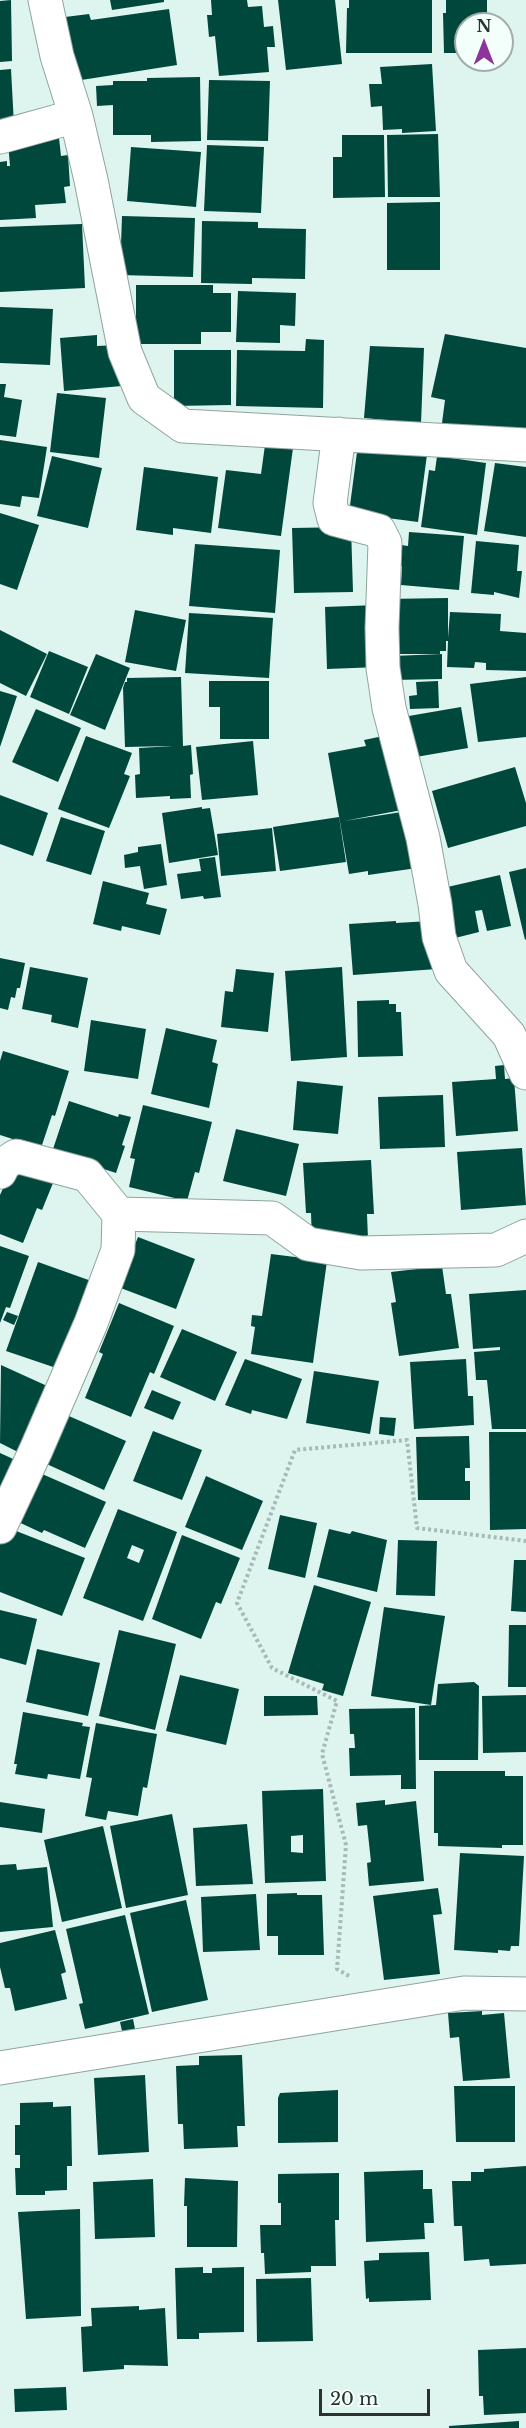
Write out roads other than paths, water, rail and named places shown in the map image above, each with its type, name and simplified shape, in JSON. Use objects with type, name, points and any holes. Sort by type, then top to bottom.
[{"type":"street","points":[[45,0],[57,56],[76,116],[91,180],[125,352],[144,398],[183,426],[526,445]]},
{"type":"street","points":[[0,137],[76,116]]},
{"type":"street","points":[[339,434],[330,503],[334,519],[379,531],[385,543],[382,628],[389,708],[423,838],[439,937],[451,971],[509,1035],[526,1073]]},
{"type":"street","points":[[0,1172],[4,1164],[16,1156],[87,1175],[119,1214],[118,1250],[36,1450],[0,1527]]},
{"type":"street","points":[[119,1214],[272,1218],[308,1244],[361,1253],[496,1250],[526,1236]]},
{"type":"street","points":[[0,2068],[464,1993],[526,1994]]}]
